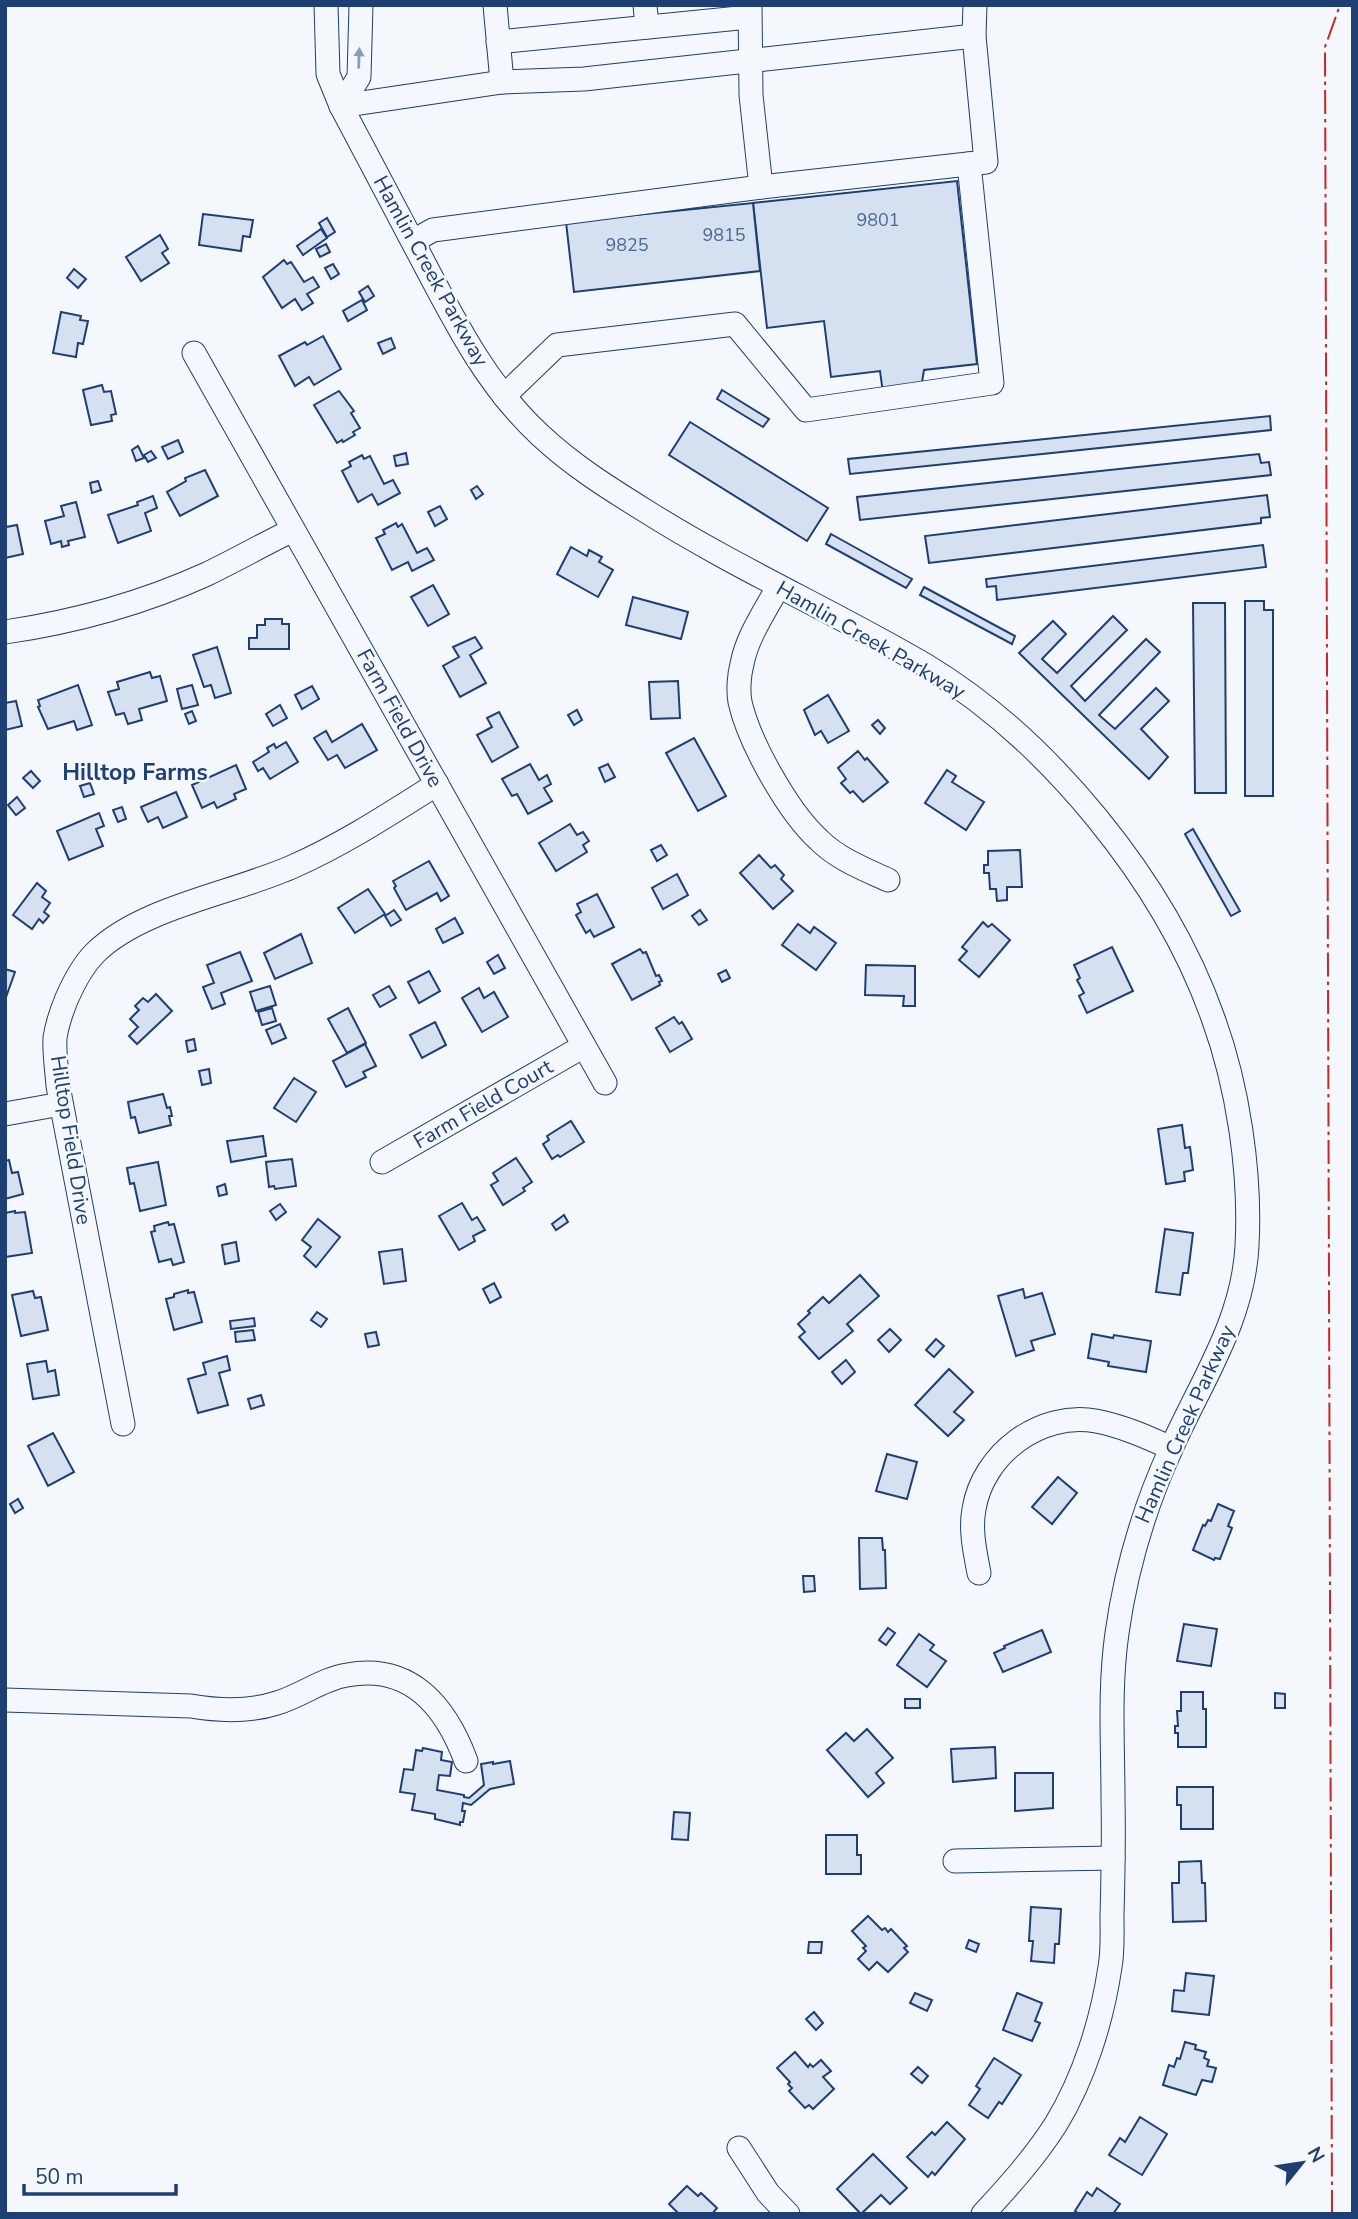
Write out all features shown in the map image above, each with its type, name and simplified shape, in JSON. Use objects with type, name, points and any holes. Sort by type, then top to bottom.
[{"type":"street","name":"Hamlin Creek Parkway","points":[[326,5],[328,74],[341,106],[457,324],[492,382],[504,396],[536,431],[589,476],[697,544],[924,664],[987,708],[1025,741],[1077,794],[1154,898],[1186,952],[1214,1020],[1233,1092],[1248,1206],[1246,1255],[1238,1300],[1224,1343],[1171,1448],[1141,1522],[1127,1574],[1117,1634],[1111,1696],[1114,1858],[1111,1964],[1097,2026],[1082,2072],[1056,2123],[1017,2178],[983,2214]]},
{"type":"street","points":[[341,106],[359,77],[361,5]]},
{"type":"street","points":[[495,5],[502,82]]},
{"type":"street","points":[[412,241],[433,230],[761,187],[986,162],[974,36],[975,5]]},
{"type":"street","points":[[498,42],[646,16],[750,11],[751,95],[761,187]]},
{"type":"street","points":[[341,106],[502,82],[574,80],[974,36]]},
{"type":"street","points":[[504,396],[557,345],[735,324],[806,410],[992,383],[969,164]]},
{"type":"street","name":"Farm Field Drive","points":[[194,353],[605,1083]]},
{"type":"street","points":[[5,632],[39,627],[112,609],[172,588],[207,574],[293,530]]},
{"type":"street","points":[[778,587],[752,635],[741,664],[739,698],[747,729],[794,810],[818,840],[851,863],[888,880]]},
{"type":"street","name":"Hilltop Field Drive","points":[[123,1424],[61,1104],[55,1039],[61,1011],[73,985],[96,952],[117,936],[146,920],[296,866],[386,817],[438,784]]},
{"type":"street","name":"Farm Field Court","points":[[382,1162],[584,1046]]},
{"type":"street","points":[[5,1114],[61,1104]]},
{"type":"street","points":[[979,1573],[974,1542],[974,1509],[983,1480],[1003,1454],[1027,1433],[1058,1421],[1094,1420],[1128,1429],[1171,1448]]},
{"type":"street","points":[[5,1700],[242,1710],[275,1704],[301,1694],[321,1682],[348,1674],[375,1673],[411,1682],[431,1700],[447,1722],[466,1761]]},
{"type":"street","points":[[955,1861],[1114,1858]]},
{"type":"street","points":[[740,2148],[768,2193],[788,2214]]},
{"type":"building","points":[[957,181],[977,364],[924,370],[921,388],[883,393],[880,371],[831,377],[824,321],[767,328],[753,203]]},
{"type":"building","points":[[753,203],[760,271],[574,292],[566,222]]},
{"type":"building","points":[[203,214],[253,220],[250,237],[243,236],[241,251],[199,245]]},
{"type":"building","points":[[327,218],[335,232],[327,237],[319,223]]},
{"type":"building","points":[[321,229],[327,238],[303,255],[297,246]]},
{"type":"building","points":[[160,235],[168,249],[162,253],[169,263],[141,281],[126,257]]},
{"type":"building","points":[[326,244],[330,252],[320,257],[316,249]]},
{"type":"building","points":[[284,260],[287,264],[291,262],[304,282],[313,277],[319,287],[307,294],[313,303],[302,310],[295,299],[282,308],[263,277]]},
{"type":"building","points":[[333,264],[339,274],[331,279],[325,268]]},
{"type":"building","points":[[74,269],[86,279],[78,288],[67,278]]},
{"type":"building","points":[[368,286],[374,296],[365,302],[359,292]]},
{"type":"building","points":[[362,300],[367,310],[348,321],[343,311]]},
{"type":"building","points":[[61,312],[81,316],[80,320],[88,321],[83,344],[78,343],[76,357],[53,353]]},
{"type":"building","points":[[323,336],[341,369],[314,385],[309,377],[295,386],[279,356]]},
{"type":"building","points":[[391,338],[395,348],[383,354],[378,343]]},
{"type":"building","points":[[102,385],[104,392],[111,391],[116,414],[111,415],[112,421],[91,425],[83,390]]},
{"type":"building","points":[[722,390],[769,419],[763,427],[717,399]]},
{"type":"building","points":[[339,391],[354,411],[351,413],[360,428],[353,432],[355,435],[337,443],[314,405]]},
{"type":"building","points":[[1270,416],[1271,430],[850,474],[848,459]]},
{"type":"building","points":[[690,422],[828,508],[807,541],[669,455]]},
{"type":"building","points":[[178,440],[183,452],[168,459],[162,447]]},
{"type":"building","points":[[138,446],[144,458],[136,461],[132,450]]},
{"type":"building","points":[[151,451],[156,458],[148,462],[144,455]]},
{"type":"building","points":[[406,453],[408,464],[396,466],[394,456]]},
{"type":"building","points":[[1259,454],[1261,463],[1269,462],[1271,475],[860,520],[857,497]]},
{"type":"building","points":[[362,455],[364,459],[370,456],[384,484],[393,480],[400,493],[378,505],[372,494],[358,502],[342,471],[351,466],[349,462]]},
{"type":"building","points":[[205,470],[218,496],[180,516],[167,492],[186,481],[185,478]]},
{"type":"building","points":[[98,481],[101,490],[92,493],[90,483]]},
{"type":"building","points":[[477,486],[483,494],[476,499],[471,490]]},
{"type":"building","points":[[1267,495],[1270,517],[1261,518],[1261,523],[929,563],[925,536]]},
{"type":"building","points":[[153,496],[157,508],[145,513],[151,531],[118,543],[108,515],[138,505],[137,502]]},
{"type":"building","points":[[76,502],[85,537],[68,541],[69,545],[62,547],[61,541],[51,544],[45,521],[64,516],[61,506]]},
{"type":"building","points":[[440,506],[447,519],[435,526],[428,512]]},
{"type":"building","points":[[396,523],[398,527],[402,524],[417,553],[427,548],[434,560],[412,571],[408,562],[392,570],[376,538],[385,534],[383,530]]},
{"type":"building","points":[[5,524],[6,527],[17,525],[23,554],[5,558]]},
{"type":"building","points":[[831,534],[912,579],[906,588],[826,544]]},
{"type":"building","points":[[1263,545],[1266,567],[997,600],[996,586],[987,587],[986,579]]},
{"type":"building","points":[[571,547],[587,556],[589,550],[602,557],[599,562],[613,570],[598,597],[557,574]]},
{"type":"building","points":[[433,585],[449,614],[428,626],[411,597]]},
{"type":"building","points":[[924,587],[1015,636],[1012,644],[920,595]]},
{"type":"building","points":[[633,597],[688,612],[681,639],[626,625]]},
{"type":"building","points":[[1245,601],[1264,601],[1264,610],[1273,610],[1273,796],[1245,796]]},
{"type":"building","points":[[1193,603],[1225,603],[1226,793],[1195,793]]},
{"type":"building","points":[[1113,616],[1127,630],[1071,686],[1085,701],[1146,639],[1160,652],[1099,715],[1115,729],[1156,688],[1169,701],[1141,729],[1168,757],[1149,779],[1019,653],[1053,621],[1066,634],[1042,659],[1057,673]]},
{"type":"building","points":[[265,619],[282,619],[282,624],[289,624],[289,649],[249,649],[249,638],[257,638],[257,625],[265,625]]},
{"type":"building","points":[[475,637],[482,648],[470,655],[486,683],[460,697],[443,666],[459,657],[453,647]]},
{"type":"building","points":[[217,647],[231,693],[215,698],[211,685],[204,687],[193,655]]},
{"type":"building","points":[[150,672],[152,678],[160,676],[167,701],[139,709],[142,720],[128,724],[124,713],[116,715],[108,692],[119,689],[117,682]]},
{"type":"building","points":[[678,681],[680,718],[651,719],[649,682]]},
{"type":"building","points":[[78,685],[92,725],[77,730],[74,721],[48,729],[38,707],[38,700]]},
{"type":"building","points":[[192,685],[198,705],[182,709],[177,689]]},
{"type":"building","points":[[312,686],[319,699],[302,709],[295,695]]},
{"type":"building","points":[[828,695],[849,731],[828,743],[821,731],[815,735],[804,710]]},
{"type":"building","points":[[16,701],[22,726],[5,730],[5,703]]},
{"type":"building","points":[[280,705],[287,718],[273,726],[266,714]]},
{"type":"building","points":[[577,710],[582,720],[574,725],[568,715]]},
{"type":"building","points":[[192,711],[196,721],[189,724],[185,714]]},
{"type":"building","points":[[499,712],[518,747],[492,762],[477,735],[492,727],[487,718]]},
{"type":"building","points":[[878,720],[885,728],[880,734],[872,725]]},
{"type":"building","points":[[362,724],[377,750],[345,768],[337,755],[328,760],[314,738],[326,731],[332,742]]},
{"type":"building","points":[[694,738],[726,796],[698,811],[666,753]]},
{"type":"building","points":[[286,742],[298,762],[270,779],[263,768],[258,771],[253,762],[269,752],[267,748],[274,744],[276,748]]},
{"type":"building","points":[[858,751],[888,782],[863,802],[841,783],[846,779],[838,768]]},
{"type":"building","points":[[530,764],[539,780],[547,775],[551,784],[544,788],[552,801],[528,814],[517,794],[512,796],[502,779]]},
{"type":"building","points":[[608,764],[615,777],[605,782],[599,768]]},
{"type":"building","points":[[236,765],[246,789],[234,794],[236,799],[217,808],[214,802],[202,808],[192,785]]},
{"type":"building","points":[[947,770],[956,776],[952,782],[984,802],[966,830],[925,803]]},
{"type":"building","points":[[31,771],[40,781],[33,788],[23,778]]},
{"type":"building","points":[[90,783],[94,794],[84,797],[80,786]]},
{"type":"building","points":[[176,792],[187,817],[163,828],[158,817],[148,822],[141,807]]},
{"type":"building","points":[[17,797],[25,808],[16,815],[8,805]]},
{"type":"building","points":[[122,807],[126,819],[118,822],[113,810]]},
{"type":"building","points":[[99,813],[104,826],[96,829],[103,846],[69,860],[57,831]]},
{"type":"building","points":[[570,824],[577,835],[583,832],[589,841],[583,845],[587,852],[556,871],[539,843]]},
{"type":"building","points":[[1193,829],[1240,911],[1231,916],[1185,834]]},
{"type":"building","points":[[661,845],[667,855],[657,861],[651,850]]},
{"type":"building","points":[[1020,850],[1022,887],[1007,887],[1007,900],[997,901],[996,889],[990,889],[989,873],[984,873],[984,865],[988,865],[988,851]]},
{"type":"building","points":[[759,855],[771,868],[775,865],[784,875],[781,879],[793,891],[773,909],[740,873]]},
{"type":"building","points":[[429,861],[449,896],[441,901],[437,893],[406,910],[393,881]]},
{"type":"building","points":[[677,874],[688,895],[663,909],[652,888]]},
{"type":"building","points":[[37,883],[46,891],[42,897],[50,903],[44,912],[49,916],[43,923],[39,919],[32,929],[13,915]]},
{"type":"building","points":[[368,889],[385,914],[355,933],[338,908]]},
{"type":"building","points":[[597,894],[614,927],[594,937],[590,930],[586,933],[576,915],[581,912],[577,904]]},
{"type":"building","points":[[394,910],[401,920],[391,926],[385,916]]},
{"type":"building","points":[[700,910],[707,920],[699,925],[692,916]]},
{"type":"building","points":[[455,918],[463,933],[443,943],[436,929]]},
{"type":"building","points":[[983,922],[988,927],[992,924],[1010,940],[979,977],[959,960],[967,951],[962,947]]},
{"type":"building","points":[[798,924],[810,933],[814,927],[836,943],[816,970],[782,945]]},
{"type":"building","points":[[301,934],[312,963],[275,979],[264,953]]},
{"type":"building","points":[[1112,947],[1133,991],[1087,1013],[1079,996],[1084,993],[1077,980],[1080,978],[1074,965]]},
{"type":"building","points":[[640,949],[643,953],[646,952],[656,976],[659,975],[662,981],[659,982],[660,985],[632,1000],[612,964]]},
{"type":"building","points":[[240,952],[252,981],[221,993],[225,1004],[212,1009],[203,987],[214,983],[207,965]]},
{"type":"building","points":[[498,955],[505,968],[494,974],[487,962]]},
{"type":"building","points":[[866,965],[915,966],[915,1006],[903,1006],[904,996],[865,995]]},
{"type":"building","points":[[5,969],[15,972],[5,1000]]},
{"type":"building","points":[[726,970],[730,978],[722,982],[718,974]]},
{"type":"building","points":[[429,971],[440,991],[419,1003],[408,982]]},
{"type":"building","points":[[270,986],[276,1005],[256,1011],[250,992]]},
{"type":"building","points":[[389,986],[396,998],[380,1007],[373,995]]},
{"type":"building","points":[[479,988],[484,998],[494,992],[508,1017],[482,1032],[462,998]]},
{"type":"building","points":[[156,994],[172,1011],[137,1044],[129,1036],[138,1027],[130,1019],[139,1010],[135,1006],[143,998],[148,1002]]},
{"type":"building","points":[[272,1008],[276,1021],[262,1025],[258,1012]]},
{"type":"building","points":[[348,1008],[366,1043],[347,1053],[328,1019]]},
{"type":"building","points":[[674,1017],[679,1024],[682,1022],[692,1039],[670,1052],[656,1028]]},
{"type":"building","points":[[435,1022],[446,1045],[422,1058],[410,1035]]},
{"type":"building","points":[[280,1024],[286,1038],[272,1044],[266,1030]]},
{"type":"building","points":[[194,1039],[196,1050],[188,1052],[186,1041]]},
{"type":"building","points":[[365,1044],[376,1066],[363,1072],[366,1077],[346,1087],[333,1061]]},
{"type":"building","points":[[209,1069],[211,1083],[202,1085],[199,1071]]},
{"type":"building","points":[[294,1078],[316,1092],[296,1122],[274,1108]]},
{"type":"building","points":[[163,1094],[167,1108],[170,1107],[171,1125],[139,1133],[135,1117],[131,1118],[128,1102]]},
{"type":"building","points":[[571,1121],[584,1142],[552,1159],[543,1144],[549,1140],[547,1136]]},
{"type":"building","points":[[1182,1125],[1185,1148],[1190,1147],[1193,1170],[1184,1172],[1185,1181],[1166,1184],[1158,1129]]},
{"type":"building","points":[[263,1136],[266,1156],[231,1162],[227,1141]]},
{"type":"building","points":[[516,1158],[532,1182],[523,1188],[525,1191],[503,1205],[491,1185],[498,1181],[493,1173]]},
{"type":"building","points":[[292,1159],[296,1186],[275,1189],[274,1186],[269,1187],[266,1162]]},
{"type":"building","points":[[9,1160],[12,1173],[18,1172],[23,1194],[5,1199],[5,1161]]},
{"type":"building","points":[[158,1162],[166,1205],[140,1211],[134,1183],[130,1184],[127,1168]]},
{"type":"building","points":[[225,1184],[227,1194],[219,1196],[217,1187]]},
{"type":"building","points":[[462,1203],[472,1220],[477,1217],[485,1230],[473,1236],[475,1241],[459,1250],[439,1216]]},
{"type":"building","points":[[280,1204],[286,1212],[276,1220],[270,1211]]},
{"type":"building","points":[[25,1212],[32,1253],[5,1257],[5,1213]]},
{"type":"building","points":[[564,1215],[568,1222],[556,1230],[552,1224]]},
{"type":"building","points":[[318,1219],[340,1237],[316,1267],[304,1256],[311,1247],[302,1240]]},
{"type":"building","points":[[168,1222],[169,1225],[174,1224],[184,1262],[173,1265],[171,1259],[159,1262],[151,1232],[155,1231],[154,1226]]},
{"type":"building","points":[[1165,1229],[1193,1233],[1188,1273],[1183,1273],[1180,1295],[1156,1292]]},
{"type":"building","points":[[236,1242],[239,1261],[225,1264],[222,1245]]},
{"type":"building","points":[[402,1249],[406,1281],[384,1284],[379,1252]]},
{"type":"building","points":[[860,1275],[879,1296],[847,1324],[853,1331],[819,1359],[799,1337],[805,1332],[798,1324],[823,1297],[829,1303]]},
{"type":"building","points":[[494,1283],[501,1297],[490,1303],[483,1289]]},
{"type":"building","points":[[1023,1289],[1025,1298],[1042,1293],[1055,1334],[1031,1341],[1034,1350],[1016,1356],[998,1296]]},
{"type":"building","points":[[188,1290],[188,1293],[194,1292],[202,1322],[174,1330],[166,1299]]},
{"type":"building","points":[[33,1291],[35,1298],[41,1297],[48,1330],[21,1336],[12,1295]]},
{"type":"building","points":[[317,1312],[327,1319],[321,1327],[311,1320]]},
{"type":"building","points":[[254,1318],[255,1326],[231,1329],[230,1321]]},
{"type":"building","points":[[890,1329],[901,1340],[889,1352],[878,1340]]},
{"type":"building","points":[[253,1330],[255,1340],[236,1342],[235,1332]]},
{"type":"building","points":[[376,1332],[379,1345],[368,1347],[365,1334]]},
{"type":"building","points":[[1092,1334],[1151,1341],[1146,1372],[1108,1366],[1109,1362],[1088,1358]]},
{"type":"building","points":[[936,1339],[944,1346],[934,1357],[926,1350]]},
{"type":"building","points":[[227,1356],[230,1370],[219,1373],[228,1405],[198,1413],[188,1379],[206,1374],[203,1363]]},
{"type":"building","points":[[846,1360],[855,1372],[842,1384],[832,1372]]},
{"type":"building","points":[[46,1361],[48,1372],[55,1370],[59,1395],[33,1399],[27,1364]]},
{"type":"building","points":[[949,1369],[973,1392],[954,1412],[964,1420],[948,1436],[915,1405]]},
{"type":"building","points":[[261,1395],[264,1405],[251,1409],[248,1399]]},
{"type":"building","points":[[53,1433],[74,1472],[48,1486],[28,1446]]},
{"type":"building","points":[[887,1454],[917,1462],[907,1499],[876,1491]]},
{"type":"building","points":[[1058,1477],[1077,1493],[1052,1524],[1032,1507]]},
{"type":"building","points":[[18,1499],[23,1508],[15,1513],[10,1504]]},
{"type":"building","points":[[1218,1504],[1234,1511],[1228,1526],[1232,1528],[1220,1559],[1214,1560],[1193,1550],[1203,1525],[1205,1526],[1208,1520],[1211,1521]]},
{"type":"building","points":[[859,1538],[882,1538],[886,1588],[860,1589]]},
{"type":"building","points":[[803,1576],[814,1576],[815,1591],[804,1592]]},
{"type":"building","points":[[1184,1624],[1217,1629],[1211,1666],[1177,1661]]},
{"type":"building","points":[[888,1628],[895,1633],[886,1645],[879,1640]]},
{"type":"building","points":[[1042,1630],[1051,1652],[1003,1672],[994,1653]]},
{"type":"building","points":[[919,1634],[934,1645],[930,1650],[946,1661],[927,1687],[897,1665]]},
{"type":"building","points":[[1181,1692],[1203,1692],[1206,1747],[1178,1747],[1175,1726],[1178,1726],[1177,1711],[1181,1711]]},
{"type":"building","points":[[1275,1693],[1285,1694],[1285,1708],[1275,1708]]},
{"type":"building","points":[[905,1699],[920,1699],[920,1708],[905,1708]]},
{"type":"building","points":[[867,1729],[893,1758],[876,1773],[884,1783],[868,1797],[827,1750],[846,1733],[854,1741]]},
{"type":"building","points":[[995,1747],[996,1778],[953,1782],[951,1749]]},
{"type":"building","points":[[423,1748],[442,1752],[441,1760],[452,1762],[450,1776],[439,1775],[437,1790],[469,1798],[484,1785],[481,1764],[493,1762],[510,1761],[514,1784],[490,1789],[471,1805],[463,1803],[462,1811],[465,1811],[460,1825],[435,1819],[435,1814],[412,1810],[415,1794],[400,1792],[404,1769],[413,1770],[416,1750],[422,1751]]},
{"type":"building","points":[[1015,1773],[1053,1773],[1053,1808],[1015,1811]]},
{"type":"building","points":[[1177,1787],[1213,1787],[1213,1829],[1181,1829],[1181,1805],[1177,1805]]},
{"type":"building","points":[[674,1812],[690,1813],[688,1840],[672,1839]]},
{"type":"building","points":[[826,1835],[857,1835],[861,1874],[826,1874]]},
{"type":"building","points":[[1201,1861],[1202,1883],[1205,1883],[1206,1921],[1173,1922],[1172,1883],[1179,1883],[1179,1862]]},
{"type":"building","points":[[1031,1907],[1061,1909],[1059,1944],[1055,1944],[1054,1963],[1031,1961]]},
{"type":"building","points":[[868,1916],[882,1930],[885,1928],[888,1932],[891,1929],[907,1946],[904,1948],[908,1952],[888,1972],[877,1962],[869,1970],[858,1959],[866,1951],[863,1948],[866,1946],[852,1931]]},
{"type":"building","points":[[969,1940],[979,1944],[976,1952],[966,1948]]},
{"type":"building","points":[[809,1942],[822,1942],[821,1953],[808,1953]]},
{"type":"building","points":[[1186,1973],[1214,1976],[1209,2015],[1172,2011],[1174,1990],[1184,1991]]},
{"type":"building","points":[[915,1993],[932,2000],[927,2011],[910,2003]]},
{"type":"building","points":[[1017,1993],[1042,2003],[1035,2021],[1040,2023],[1032,2041],[1003,2030]]},
{"type":"building","points":[[814,2012],[823,2023],[816,2030],[806,2019]]},
{"type":"building","points":[[1185,2042],[1206,2052],[1204,2058],[1209,2060],[1207,2066],[1216,2068],[1212,2082],[1202,2080],[1196,2095],[1163,2085],[1169,2065],[1174,2067],[1177,2058],[1180,2059]]},
{"type":"building","points":[[795,2052],[808,2067],[810,2064],[813,2067],[821,2060],[831,2071],[823,2077],[834,2089],[813,2109],[809,2105],[805,2108],[789,2091],[792,2088],[788,2084],[790,2082],[777,2068]]},
{"type":"building","points":[[994,2058],[1021,2075],[1002,2104],[999,2102],[988,2118],[969,2105],[980,2089],[976,2086]]},
{"type":"building","points":[[918,2067],[928,2076],[922,2083],[911,2074]]},
{"type":"building","points":[[1140,2117],[1167,2134],[1142,2175],[1109,2155],[1120,2138],[1125,2142]]},
{"type":"building","points":[[947,2122],[965,2139],[935,2175],[932,2172],[928,2177],[907,2157],[932,2132],[935,2135]]},
{"type":"building","points":[[873,2154],[907,2188],[890,2204],[881,2195],[861,2214],[837,2189]]},
{"type":"building","points":[[687,2186],[698,2196],[701,2193],[717,2208],[712,2214],[679,2214],[669,2204]]},
{"type":"building","points":[[1097,2188],[1120,2204],[1113,2214],[1079,2214],[1075,2211],[1087,2192],[1092,2196]]},
{"type":"power","points":[[1332,2214],[1325,47],[1340,5]]},
{"type":"district","name":"Hilltop Farms","points":[[135,772]]}]
